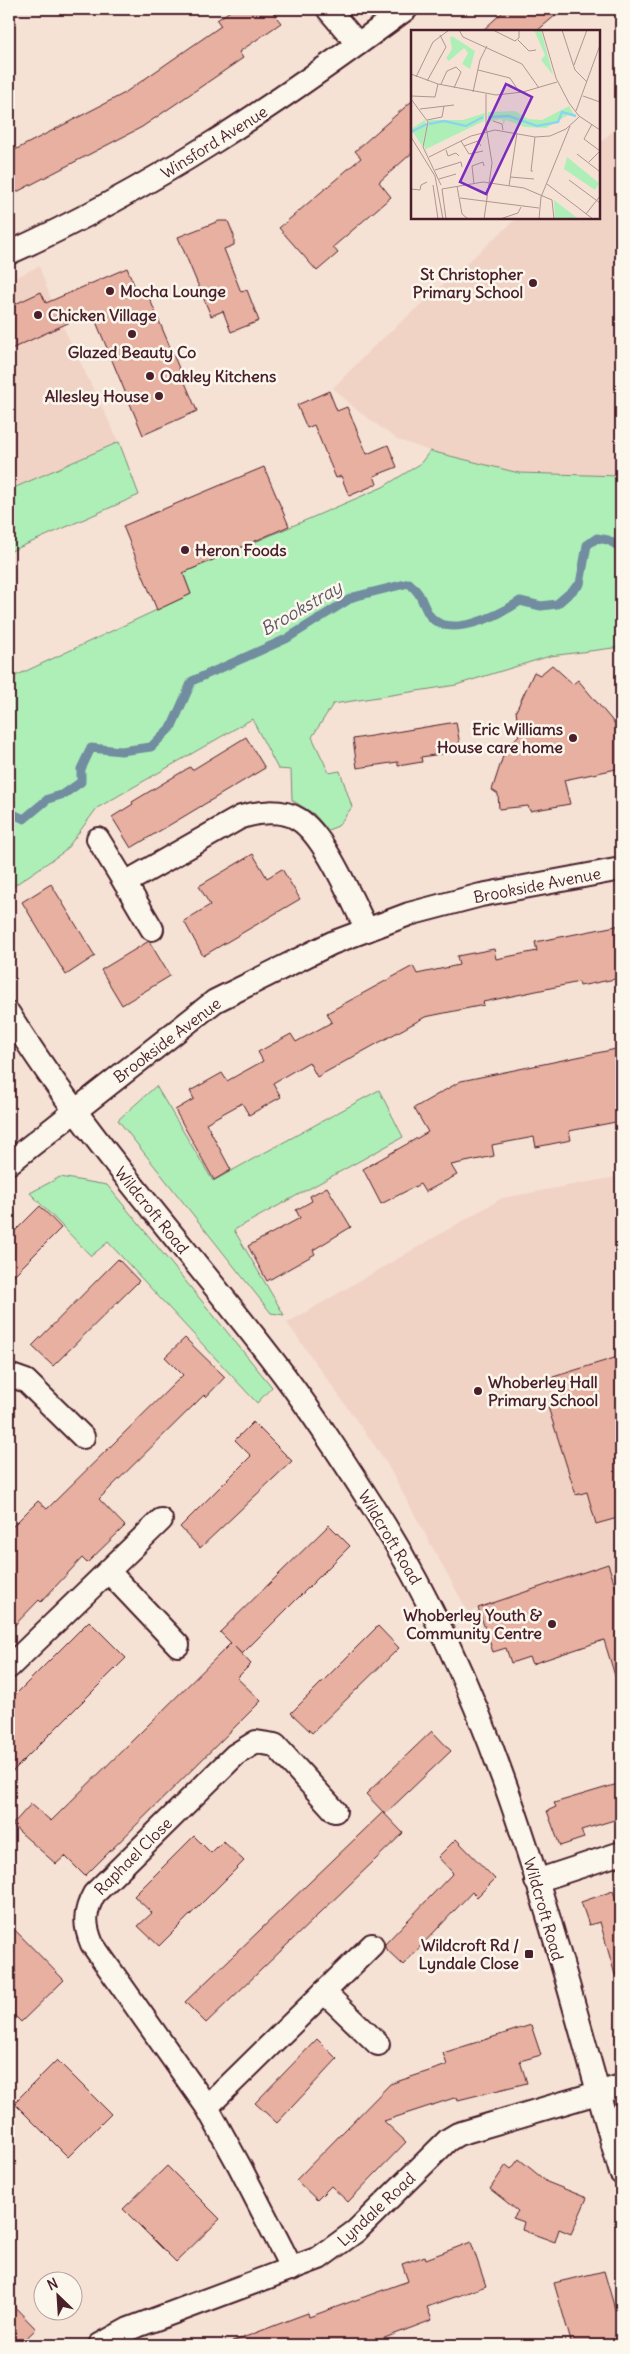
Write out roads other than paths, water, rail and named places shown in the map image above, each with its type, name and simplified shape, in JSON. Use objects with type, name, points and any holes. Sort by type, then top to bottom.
[{"type":"street","points":[[328,9],[358,44]]},
{"type":"street","name":"Winsford Avenue","points":[[9,253],[139,188],[241,126],[406,9]]},
{"type":"street","points":[[125,883],[242,817],[258,812],[279,814],[296,818],[307,826],[319,842],[367,930]]},
{"type":"street","points":[[98,839],[152,929]]},
{"type":"street","name":"Brookside Avenue","points":[[9,1163],[215,1001],[332,942],[409,914],[481,895],[621,869]]},
{"type":"street","name":"Wildcroft Road","points":[[9,1014],[33,1052],[134,1190],[282,1373],[315,1418],[378,1514],[420,1588],[463,1672],[514,1807],[621,2174]]},
{"type":"street","points":[[9,1375],[26,1381],[83,1437]]},
{"type":"street","points":[[9,1667],[161,1520]]},
{"type":"street","points":[[109,1572],[178,1645]]},
{"type":"street","name":"Raphael Close","points":[[292,2269],[207,2107],[92,1944],[85,1920],[87,1907],[94,1894],[236,1755],[256,1742],[275,1745],[335,1812]]},
{"type":"street","points":[[536,1881],[621,1853]]},
{"type":"street","points":[[207,2107],[372,1945]]},
{"type":"street","points":[[324,1992],[378,2044]]},
{"type":"street","name":"Lyndale Road","points":[[100,2345],[137,2326],[319,2258],[338,2246],[448,2140],[458,2134],[621,2086]]},
{"type":"waterway","name":"Brookstray","points":[[9,812],[24,819],[48,799],[64,794],[81,782],[81,769],[91,748],[121,751],[151,747],[172,726],[192,681],[286,639],[353,597],[409,583],[420,596],[427,612],[439,623],[449,626],[475,623],[500,613],[520,601],[541,606],[557,604],[580,584],[587,545],[597,538],[608,540],[621,548]]},
{"type":"place","name":"St Christopher Primary School","points":[[533,283]]},
{"type":"place","name":"Mocha Lounge","points":[[110,291]]},
{"type":"place","name":"Chicken Village","points":[[38,315]]},
{"type":"place","name":"Glazed Beauty Co","points":[[132,334]]},
{"type":"place","name":"Oakley Kitchens","points":[[150,376]]},
{"type":"place","name":"Allesley House","points":[[159,396]]},
{"type":"place","name":"Heron Foods","points":[[185,550]]},
{"type":"place","name":"Eric Williams House care home","points":[[573,738]]},
{"type":"place","name":"Whoberley Hall Primary School","points":[[478,1391]]},
{"type":"place","name":"Whoberley Youth & Community Centre","points":[[552,1624]]},
{"type":"place","name":"Wildcroft Rd / Lyndale Close","points":[[529,1954]]}]
